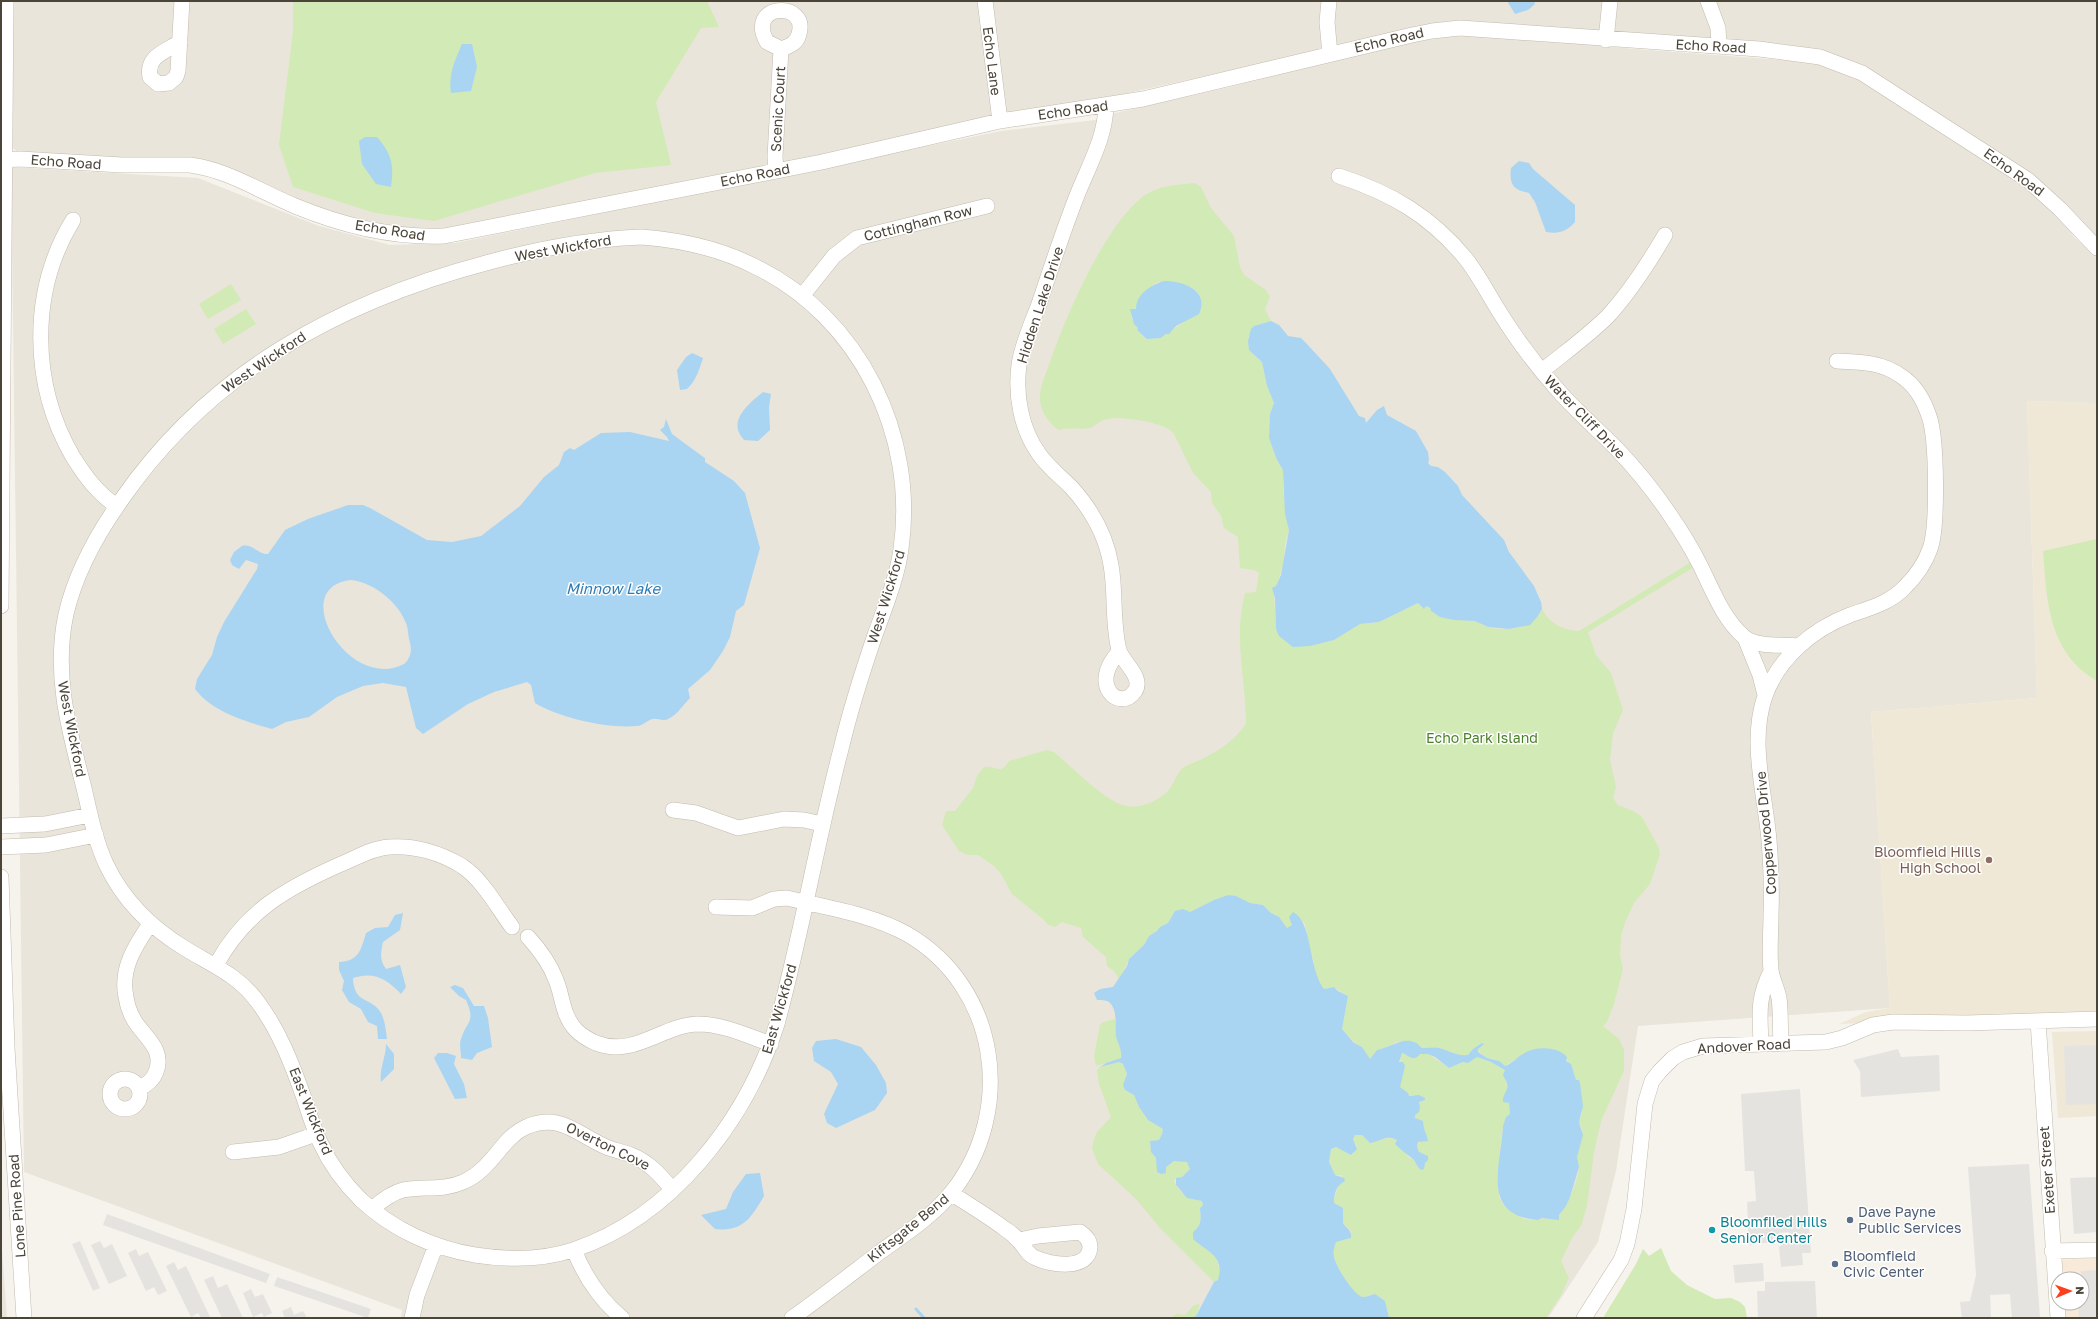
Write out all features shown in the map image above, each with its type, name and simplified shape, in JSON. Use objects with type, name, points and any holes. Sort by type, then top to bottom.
[{"type":"street","points":[[1,606],[3,160],[6,1]]},
{"type":"street","points":[[180,42],[182,1]]},
{"type":"street","name":"Echo Lane","points":[[985,1],[1000,121]]},
{"type":"street","points":[[1329,1],[1327,22],[1330,54]]},
{"type":"street","points":[[1606,40],[1610,1]]},
{"type":"street","points":[[1708,1],[1718,28],[1719,46]]},
{"type":"street","name":"Echo Road","points":[[3,160],[203,167],[228,175],[295,206],[325,217],[390,232],[429,236],[460,234],[822,162],[1000,121],[1106,106],[1186,90],[1330,54],[1412,35],[1449,29],[1719,46],[1810,54],[1830,59],[1862,73],[2028,180],[2060,209],[2097,248]]},
{"type":"street","name":"Scenic Court","points":[[776,170],[775,157],[781,49]]},
{"type":"street","name":"Hidden Lake Drive","points":[[1106,106],[1103,132],[1078,194],[1023,348],[1018,380],[1022,413],[1031,442],[1048,465],[1081,499],[1090,511],[1103,536],[1111,566],[1120,652]]},
{"type":"street","name":"Water Cliff Drive","points":[[1339,176],[1375,188],[1398,199],[1438,229],[1467,260],[1508,325],[1542,371],[1573,407],[1616,448],[1655,493],[1680,529],[1722,608],[1745,638]]},
{"type":"street","name":"Cottingham Row","points":[[802,296],[834,256],[857,238],[987,206]]},
{"type":"street","points":[[72,220],[64,234],[54,259],[45,291],[41,331],[42,366],[53,412],[67,445],[90,480],[108,500],[117,506]]},
{"type":"street","points":[[1542,371],[1590,332],[1620,303],[1635,284],[1664,235]]},
{"type":"street","name":"West Wickford","points":[[90,815],[64,705],[61,655],[66,615],[80,570],[117,506],[149,462],[183,425],[209,400],[246,370],[296,338],[346,312],[420,283],[468,268],[538,250],[590,241],[624,238],[661,239],[700,246],[735,258],[769,274],[802,296],[821,312],[843,337],[860,360],[879,394],[896,439],[903,481],[904,499],[903,537],[898,567],[848,720],[822,824],[806,903]]},
{"type":"street","name":"Copperwood Drive","points":[[1781,1044],[1779,1000],[1771,972],[1772,902],[1769,842],[1758,747],[1759,726],[1765,695],[1780,669],[1798,646],[1828,625],[1880,604],[1897,594],[1919,570],[1930,548],[1935,517],[1933,443],[1930,418],[1923,401],[1910,383],[1893,371],[1867,362],[1837,361]]},
{"type":"street","points":[[1745,638],[1767,645],[1798,646]]},
{"type":"street","name":"Copperwood Drive","points":[[1745,638],[1758,670],[1765,695]]},
{"type":"street","points":[[673,810],[696,813],[738,828],[784,819],[804,820],[822,824]]},
{"type":"street","points":[[1,826],[29,826],[70,820],[90,815]]},
{"type":"street","name":"East Wickford","points":[[90,815],[104,860],[116,883],[131,903],[150,924],[189,951],[216,965],[244,986],[266,1013],[285,1047],[316,1134],[326,1153],[344,1180],[372,1209],[396,1226],[436,1245],[470,1254],[505,1258],[551,1255],[574,1250],[612,1233],[629,1223],[672,1189],[700,1162],[727,1126],[749,1090],[771,1044],[788,985],[806,903]]},
{"type":"street","points":[[70,820],[74,840]]},
{"type":"street","points":[[1,847],[46,845],[96,835]]},
{"type":"street","points":[[216,965],[224,949],[244,925],[274,898],[367,853],[388,847],[422,850],[435,854],[461,866],[475,877],[512,927]]},
{"type":"street","name":"Lone Pine Road","points":[[1,877],[6,1114],[24,1318]]},
{"type":"street","name":"Kiftsgate Bend","points":[[716,907],[752,908],[781,898],[874,920],[907,934],[929,950],[946,967],[963,988],[975,1008],[989,1054],[991,1098],[986,1126],[980,1143],[967,1170],[951,1193],[922,1220],[792,1318]]},
{"type":"street","points":[[139,1088],[150,1082],[155,1075],[158,1059],[157,1050],[140,1029],[128,1007],[125,991],[125,975],[132,952],[150,924]]},
{"type":"street","points":[[528,937],[553,974],[562,1004],[570,1022],[577,1030],[594,1041],[612,1047],[634,1046],[675,1028],[698,1024],[722,1027],[771,1044]]},
{"type":"street","name":"Copperwood Drive","points":[[1762,1044],[1760,1002],[1763,988],[1771,972]]},
{"type":"street","name":"Andover Road","points":[[1584,1318],[1621,1260],[1627,1244],[1634,1209],[1645,1104],[1652,1081],[1666,1063],[1683,1052],[1694,1048],[1711,1046],[1826,1042],[1842,1038],[1873,1025],[1893,1022],[2038,1022],[2097,1019]]},
{"type":"street","name":"Exeter Street","points":[[2038,1022],[2052,1251],[2058,1318]]},
{"type":"street","name":"Overton Cove","points":[[372,1209],[387,1197],[403,1190],[455,1186],[474,1177],[492,1162],[517,1133],[526,1127],[549,1122],[571,1126],[603,1146],[638,1158],[657,1172],[672,1189]]},
{"type":"street","points":[[233,1152],[279,1147],[316,1134]]},
{"type":"street","points":[[951,1193],[1005,1228],[1019,1240]]},
{"type":"street","points":[[412,1318],[417,1295],[436,1245]]},
{"type":"street","points":[[574,1250],[588,1281],[598,1295],[622,1318]]},
{"type":"street","points":[[2052,1251],[2097,1250]]},
{"type":"shaded area","points":[[11,1],[2097,1],[2097,242],[2062,205],[1834,58],[1448,22],[1097,100],[462,229],[418,231],[328,216],[244,178],[19,153],[13,148],[10,140]]},
{"type":"shaded area","points":[[1449,31],[1635,49],[1810,62],[1835,70],[1865,83],[2009,174],[2059,217],[2075,238],[2097,256],[2097,403],[2027,401],[2037,698],[1871,712],[1890,1008],[1638,1026],[1616,1171],[1598,1242],[1548,1318],[401,1318],[402,1310],[24,1172],[11,167],[198,178],[319,226],[390,245],[455,243],[1001,131],[1095,120],[1111,114],[1230,87]]},
{"type":"shaded area","name":"Bloomfield Hills High School","points":[[2027,401],[2097,403],[2097,1012],[1839,1024],[1866,1012],[1890,1008],[1871,712],[2037,698]]},
{"type":"shaded area","points":[[2097,1031],[2097,1116],[2058,1118],[2052,1032]]},
{"type":"shaded area","points":[[2097,1045],[2097,1104],[2066,1105],[2064,1046]]},
{"type":"shaded area","points":[[1898,1049],[1901,1057],[1939,1055],[1940,1091],[1861,1097],[1860,1071],[1853,1060]]},
{"type":"shaded area","points":[[1800,1089],[1811,1253],[1802,1253],[1803,1265],[1781,1267],[1779,1247],[1789,1240],[1789,1232],[1779,1233],[1780,1241],[1749,1245],[1747,1202],[1756,1201],[1754,1171],[1745,1171],[1741,1094]]},
{"type":"shaded area","points":[[2029,1164],[2040,1318],[2012,1318],[2010,1294],[1990,1295],[1991,1318],[1962,1318],[1960,1302],[1970,1301],[1976,1275],[1968,1167]]},
{"type":"shaded area","points":[[2097,1177],[2097,1232],[2074,1234],[2070,1178]]},
{"type":"shaded area","points":[[107,1214],[270,1274],[266,1283],[103,1225]]},
{"type":"shaded area","points":[[1,1236],[7,1318],[1,1318]]},
{"type":"shaded area","points":[[80,1241],[100,1288],[93,1291],[72,1244]]},
{"type":"shaded area","points":[[100,1241],[104,1248],[112,1244],[127,1276],[109,1284],[91,1245]]},
{"type":"shaded area","points":[[136,1249],[139,1256],[148,1252],[167,1291],[158,1295],[154,1287],[146,1291],[128,1253]]},
{"type":"shaded area","points":[[2097,1258],[2097,1318],[2065,1318],[2065,1311],[2090,1311],[2090,1271],[2062,1271],[2061,1260]]},
{"type":"shaded area","points":[[174,1262],[178,1270],[186,1266],[210,1317],[201,1318],[198,1313],[191,1317],[166,1266]]},
{"type":"shaded area","points":[[1763,1263],[1764,1281],[1735,1283],[1733,1265]]},
{"type":"shaded area","points":[[2097,1270],[2097,1318],[2079,1318],[2079,1311],[2090,1311],[2090,1271],[2081,1271]]},
{"type":"shaded area","points":[[213,1276],[218,1288],[227,1284],[243,1318],[222,1318],[204,1280]]},
{"type":"shaded area","points":[[277,1277],[371,1309],[368,1318],[274,1286]]},
{"type":"shaded area","points":[[1815,1281],[1817,1318],[1758,1318],[1757,1291],[1765,1291],[1765,1282]]},
{"type":"shaded area","points":[[251,1289],[255,1297],[263,1294],[272,1313],[264,1317],[262,1313],[253,1317],[243,1293]]},
{"type":"shaded area","points":[[291,1307],[294,1315],[303,1311],[307,1318],[285,1318],[282,1311]]},
{"type":"green space","points":[[293,1],[707,1],[719,27],[701,28],[656,102],[671,165],[595,173],[434,221],[375,213],[293,187],[279,145],[293,31]]},
{"type":"green space","name":"Echo Park Island","points":[[1194,183],[1201,187],[1211,208],[1234,236],[1240,267],[1244,275],[1266,290],[1270,297],[1265,309],[1271,321],[1254,326],[1248,338],[1252,353],[1262,362],[1267,386],[1274,403],[1270,414],[1269,438],[1277,460],[1283,470],[1283,489],[1289,530],[1285,544],[1284,562],[1274,594],[1276,629],[1310,646],[1334,640],[1360,624],[1379,622],[1418,603],[1422,608],[1426,606],[1433,613],[1440,616],[1476,621],[1484,626],[1503,629],[1511,629],[1527,625],[1539,616],[1542,609],[1549,619],[1562,628],[1579,631],[1691,562],[1694,567],[1588,632],[1596,655],[1611,673],[1623,710],[1613,733],[1610,760],[1616,787],[1613,798],[1618,805],[1635,812],[1642,817],[1659,848],[1660,854],[1650,884],[1634,903],[1626,920],[1621,936],[1620,955],[1623,969],[1614,1004],[1607,1022],[1603,1026],[1619,1039],[1624,1050],[1624,1071],[1601,1121],[1594,1152],[1587,1206],[1581,1226],[1573,1236],[1561,1261],[1569,1278],[1560,1297],[1546,1318],[1389,1318],[1385,1301],[1375,1294],[1362,1297],[1354,1291],[1345,1280],[1335,1261],[1334,1251],[1336,1242],[1351,1238],[1351,1231],[1343,1223],[1343,1208],[1334,1203],[1342,1175],[1335,1175],[1329,1162],[1331,1149],[1336,1147],[1352,1155],[1357,1146],[1353,1139],[1355,1135],[1362,1135],[1370,1143],[1386,1138],[1397,1140],[1400,1149],[1405,1151],[1408,1157],[1414,1160],[1420,1170],[1424,1169],[1425,1155],[1419,1152],[1417,1147],[1424,1132],[1422,1121],[1415,1118],[1415,1115],[1420,1106],[1419,1102],[1425,1100],[1413,1095],[1408,1096],[1400,1087],[1402,1073],[1400,1058],[1402,1053],[1428,1054],[1449,1068],[1477,1057],[1491,1062],[1505,1070],[1507,1102],[1509,1103],[1510,1114],[1503,1126],[1499,1159],[1499,1197],[1504,1206],[1524,1219],[1538,1220],[1559,1215],[1569,1199],[1575,1185],[1579,1167],[1577,1158],[1582,1135],[1579,1122],[1582,1113],[1576,1081],[1572,1067],[1566,1059],[1551,1049],[1536,1049],[1523,1054],[1505,1066],[1496,1060],[1487,1058],[1475,1048],[1468,1055],[1464,1055],[1439,1048],[1422,1048],[1420,1045],[1396,1042],[1387,1048],[1377,1050],[1370,1059],[1342,1029],[1348,996],[1334,987],[1324,989],[1317,982],[1313,969],[1314,962],[1305,924],[1295,913],[1291,921],[1292,925],[1287,928],[1279,917],[1271,913],[1263,905],[1250,903],[1228,895],[1190,912],[1175,911],[1168,923],[1160,927],[1149,936],[1144,945],[1129,959],[1119,979],[1114,971],[1107,966],[1106,957],[1083,937],[1081,928],[1062,922],[1055,927],[1047,924],[1012,894],[1001,874],[994,866],[978,855],[968,855],[959,851],[942,825],[946,811],[955,811],[973,788],[977,776],[984,767],[1001,769],[1009,761],[1047,750],[1054,752],[1089,783],[1109,798],[1132,807],[1148,804],[1167,792],[1179,772],[1184,767],[1220,749],[1231,741],[1246,724],[1240,626],[1245,593],[1256,592],[1259,573],[1254,570],[1240,568],[1238,537],[1224,528],[1221,516],[1212,503],[1211,492],[1193,473],[1174,434],[1162,426],[1119,418],[1103,420],[1090,428],[1059,430],[1046,417],[1040,400],[1040,391],[1043,382],[1076,298],[1102,247],[1117,225],[1132,207],[1152,191],[1164,187]],"holes":[[[1158,282],[1182,284],[1195,290],[1199,295],[1201,302],[1200,311],[1161,338],[1147,339],[1137,330],[1138,328],[1132,319],[1131,309],[1136,309],[1140,296],[1146,290]]]},
{"type":"green space","points":[[231,284],[241,300],[208,319],[199,304]]},
{"type":"green space","points":[[246,309],[256,324],[223,344],[214,329]]},
{"type":"green space","points":[[2097,539],[2097,681],[2081,669],[2068,656],[2059,641],[2049,607],[2043,551]]},
{"type":"green space","points":[[1115,1019],[1122,1058],[1096,1066],[1094,1056],[1100,1025],[1103,1022]]},
{"type":"green space","points":[[1119,1062],[1123,1064],[1127,1076],[1123,1085],[1126,1091],[1134,1095],[1139,1107],[1148,1120],[1163,1129],[1159,1140],[1150,1141],[1151,1152],[1156,1158],[1158,1172],[1169,1164],[1178,1160],[1182,1160],[1190,1165],[1190,1169],[1182,1177],[1176,1178],[1174,1181],[1182,1193],[1193,1199],[1202,1201],[1203,1205],[1200,1209],[1200,1222],[1198,1227],[1193,1232],[1198,1243],[1213,1253],[1217,1259],[1220,1274],[1218,1280],[1214,1282],[1161,1229],[1136,1199],[1098,1164],[1092,1148],[1094,1139],[1097,1132],[1111,1117],[1099,1084],[1097,1070],[1100,1067]]},
{"type":"green space","points":[[1661,1248],[1671,1271],[1687,1285],[1715,1299],[1731,1298],[1740,1302],[1745,1307],[1747,1318],[1603,1318],[1636,1264],[1643,1249],[1649,1256]]},
{"type":"green space","points":[[1200,1304],[1196,1316],[1192,1318],[1170,1318],[1177,1314],[1185,1315],[1194,1305]]},
{"type":"water","points":[[1507,1],[1534,1],[1535,4],[1528,10],[1515,14]]},
{"type":"water","points":[[462,44],[472,44],[477,67],[471,91],[451,93],[451,74]]},
{"type":"water","points":[[365,137],[377,137],[386,149],[392,166],[391,187],[376,184],[362,164],[359,141]]},
{"type":"water","points":[[1519,161],[1529,163],[1533,169],[1575,205],[1575,222],[1568,228],[1555,233],[1546,232],[1535,202],[1529,193],[1519,190],[1513,185],[1511,168]]},
{"type":"water","points":[[1164,281],[1171,281],[1193,288],[1201,299],[1199,314],[1176,326],[1169,334],[1166,334],[1161,338],[1147,339],[1137,330],[1138,328],[1134,324],[1130,309],[1136,309],[1141,295],[1145,291]]},
{"type":"water","points":[[1271,321],[1279,325],[1288,336],[1301,338],[1306,343],[1330,369],[1359,416],[1365,418],[1366,423],[1377,410],[1384,406],[1387,415],[1416,431],[1428,452],[1428,463],[1431,466],[1438,467],[1445,472],[1458,486],[1462,495],[1504,540],[1509,552],[1534,586],[1541,602],[1542,609],[1530,625],[1509,629],[1488,627],[1475,621],[1454,620],[1440,617],[1431,611],[1430,608],[1426,606],[1424,609],[1418,603],[1379,622],[1360,624],[1334,640],[1310,646],[1293,647],[1279,636],[1276,629],[1275,598],[1272,588],[1276,586],[1281,575],[1289,530],[1285,514],[1283,470],[1277,460],[1269,438],[1270,414],[1274,403],[1267,386],[1262,362],[1249,350],[1248,341],[1251,329],[1254,326]]},
{"type":"water","points":[[692,353],[703,358],[693,382],[687,389],[680,390],[677,370],[686,357]]},
{"type":"water","points":[[763,392],[771,394],[769,407],[770,430],[758,441],[744,440],[738,430],[739,419],[745,408]]},
{"type":"water","name":"Minnow Lake","points":[[666,419],[672,434],[705,458],[705,462],[734,481],[745,493],[760,548],[744,605],[736,611],[730,637],[723,651],[710,670],[688,689],[690,698],[677,712],[666,720],[653,719],[637,726],[613,726],[570,718],[535,703],[531,685],[527,682],[494,692],[468,704],[423,734],[416,728],[406,687],[383,683],[363,686],[337,697],[309,717],[286,722],[272,729],[230,715],[220,710],[202,697],[195,689],[197,679],[212,655],[217,637],[224,622],[257,569],[258,564],[246,560],[239,569],[232,565],[230,560],[234,552],[242,546],[249,546],[262,553],[268,554],[285,530],[308,519],[348,505],[363,505],[370,508],[427,540],[452,542],[481,536],[520,506],[544,477],[559,465],[564,452],[570,448],[574,450],[601,433],[630,432],[669,441],[660,430],[664,427]],"holes":[[[351,580],[367,584],[383,594],[396,606],[401,614],[407,625],[411,646],[409,658],[404,664],[383,669],[363,664],[346,652],[332,636],[325,617],[324,600],[332,587]]]},
{"type":"water","points":[[1228,895],[1236,896],[1250,903],[1263,905],[1271,913],[1279,917],[1287,928],[1292,925],[1289,917],[1293,912],[1299,917],[1304,925],[1315,970],[1324,989],[1334,987],[1338,991],[1348,996],[1342,1029],[1354,1043],[1362,1047],[1370,1059],[1377,1050],[1406,1041],[1417,1043],[1422,1048],[1439,1048],[1464,1055],[1468,1055],[1473,1049],[1482,1043],[1484,1044],[1478,1049],[1478,1052],[1487,1058],[1499,1061],[1505,1066],[1528,1051],[1546,1048],[1563,1053],[1567,1057],[1566,1061],[1571,1064],[1576,1080],[1579,1080],[1580,1083],[1583,1106],[1579,1122],[1583,1135],[1577,1157],[1579,1167],[1570,1197],[1566,1206],[1559,1215],[1559,1220],[1542,1218],[1538,1220],[1520,1216],[1508,1209],[1501,1199],[1498,1186],[1499,1157],[1503,1126],[1506,1117],[1510,1114],[1509,1103],[1503,1102],[1503,1097],[1507,1086],[1507,1082],[1503,1075],[1505,1070],[1491,1062],[1477,1057],[1468,1063],[1463,1062],[1449,1068],[1435,1057],[1428,1054],[1420,1054],[1418,1057],[1411,1058],[1402,1053],[1399,1062],[1403,1062],[1405,1066],[1400,1087],[1408,1093],[1409,1096],[1419,1095],[1425,1098],[1425,1100],[1419,1102],[1419,1112],[1415,1115],[1415,1118],[1423,1121],[1428,1141],[1418,1142],[1417,1147],[1419,1152],[1428,1156],[1424,1169],[1421,1170],[1413,1159],[1395,1144],[1397,1140],[1393,1138],[1386,1138],[1370,1143],[1362,1135],[1355,1135],[1353,1139],[1357,1149],[1351,1155],[1336,1147],[1331,1149],[1329,1162],[1335,1175],[1344,1178],[1345,1181],[1339,1185],[1336,1190],[1334,1203],[1343,1208],[1343,1223],[1350,1231],[1351,1235],[1351,1238],[1336,1242],[1334,1251],[1335,1261],[1350,1286],[1359,1295],[1364,1297],[1375,1294],[1385,1301],[1389,1318],[1192,1318],[1196,1316],[1214,1282],[1218,1280],[1220,1272],[1217,1259],[1193,1239],[1193,1232],[1198,1227],[1200,1222],[1200,1208],[1203,1205],[1202,1201],[1187,1198],[1176,1185],[1176,1178],[1182,1177],[1190,1169],[1187,1162],[1174,1161],[1166,1167],[1166,1173],[1161,1174],[1157,1172],[1156,1158],[1151,1152],[1150,1141],[1159,1140],[1163,1129],[1148,1120],[1139,1107],[1134,1095],[1125,1090],[1123,1085],[1127,1074],[1123,1064],[1119,1062],[1100,1067],[1106,1063],[1121,1058],[1121,1052],[1116,1036],[1116,1018],[1114,1009],[1109,1002],[1105,1000],[1097,1000],[1094,993],[1100,989],[1113,987],[1127,966],[1129,959],[1144,945],[1149,936],[1160,927],[1168,923],[1175,911],[1183,909],[1190,912]]},
{"type":"water","points":[[403,913],[400,930],[383,942],[381,956],[382,962],[386,969],[400,965],[406,987],[401,994],[385,980],[374,976],[367,975],[353,978],[356,992],[373,1004],[381,1013],[387,1039],[378,1039],[377,1026],[368,1022],[361,1009],[349,1002],[342,990],[344,981],[339,970],[339,962],[351,959],[358,954],[366,933],[375,928],[388,927],[395,915]]},
{"type":"water","points":[[455,985],[463,988],[474,1006],[484,1006],[488,1018],[492,1047],[477,1053],[472,1060],[461,1058],[460,1041],[470,1021],[470,1013],[466,1000],[459,996],[450,987]]},
{"type":"water","points":[[836,1039],[861,1047],[876,1065],[886,1083],[887,1093],[875,1110],[836,1128],[827,1123],[824,1114],[838,1084],[831,1072],[814,1061],[812,1048],[816,1041]]},
{"type":"water","points":[[386,1044],[394,1054],[394,1069],[381,1082],[381,1072]]},
{"type":"water","points":[[438,1053],[447,1053],[456,1056],[454,1064],[464,1084],[467,1098],[455,1099],[434,1058]]},
{"type":"water","points":[[760,1173],[764,1196],[755,1211],[745,1222],[733,1228],[715,1229],[701,1215],[726,1209],[733,1192],[746,1174]]},
{"type":"waterway","points":[[916,1309],[924,1318]]},
{"type":"place","name":"Bloomfield Hills High School","points":[[1989,860]]},
{"type":"place","name":"Dave Payne Public Services","points":[[1850,1220]]},
{"type":"place","name":"Bloomfiled Hills Senior Center","points":[[1712,1230]]},
{"type":"place","name":"Bloomfield Civic Center","points":[[1835,1264]]}]
